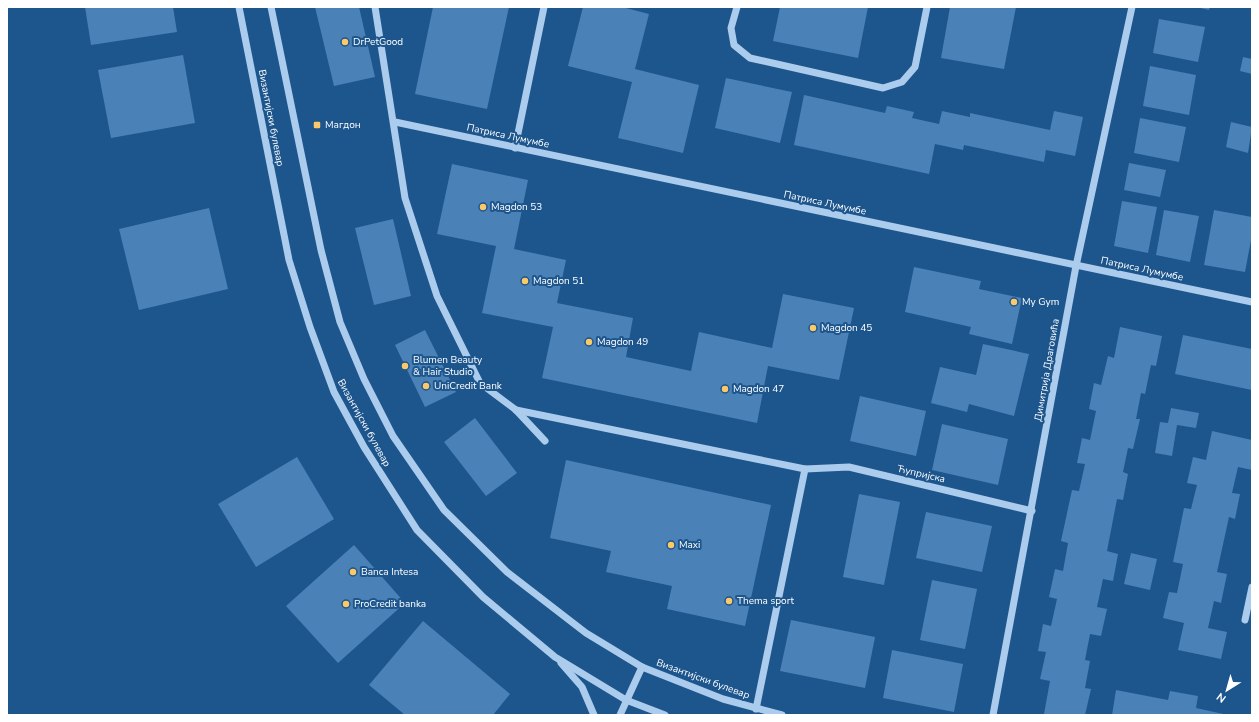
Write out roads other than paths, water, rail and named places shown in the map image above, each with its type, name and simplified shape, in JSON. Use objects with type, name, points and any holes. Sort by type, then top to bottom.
[{"type":"street","name":"Византијски булевар","points":[[239,7],[289,260],[310,327],[334,392],[364,447],[417,530],[483,597],[555,657],[626,700],[665,715]]},
{"type":"street","name":"Византијски булевар","points":[[270,7],[321,250],[340,322],[364,379],[393,436],[444,510],[507,572],[586,633],[642,667],[723,699],[782,715]]},
{"type":"street","points":[[375,7],[395,122],[405,198],[437,296],[480,383],[516,410],[545,441]]},
{"type":"street","points":[[515,148],[544,7]]},
{"type":"street","points":[[737,7],[731,28],[734,45],[750,58],[883,88],[902,82],[915,67],[927,7]]},
{"type":"street","name":"Димитрија Драговића","points":[[993,715],[1032,511],[1076,266],[1132,7]]},
{"type":"street","name":"Патриса Лумумбе","points":[[395,122],[1252,302]]},
{"type":"street","name":"Ћупријска","points":[[516,410],[805,469],[849,467],[1032,511]]},
{"type":"street","points":[[756,709],[805,469]]},
{"type":"street","points":[[1245,620],[1252,587]]},
{"type":"street","points":[[555,657],[582,687],[594,715]]},
{"type":"street","name":"Византијски булевар","points":[[620,715],[642,667]]},
{"type":"place","name":"DrPetGood","points":[[345,42]]},
{"type":"place","name":"Магдон","points":[[317,125]]},
{"type":"place","name":"Magdon 53","points":[[483,207]]},
{"type":"place","name":"Magdon 51","points":[[525,281]]},
{"type":"place","name":"My Gym","points":[[1014,302]]},
{"type":"place","name":"Magdon 45","points":[[813,328]]},
{"type":"place","name":"Magdon 49","points":[[589,342]]},
{"type":"place","name":"Blumen Beauty & Hair Studio","points":[[405,366]]},
{"type":"place","name":"UniCredit Bank","points":[[426,386]]},
{"type":"place","name":"Magdon 47","points":[[725,389]]},
{"type":"place","name":"Maxi","points":[[671,545]]},
{"type":"place","name":"Banca Intesa","points":[[353,572]]},
{"type":"place","name":"Thema sport","points":[[729,601]]},
{"type":"place","name":"ProCredit banka","points":[[346,604]]}]
